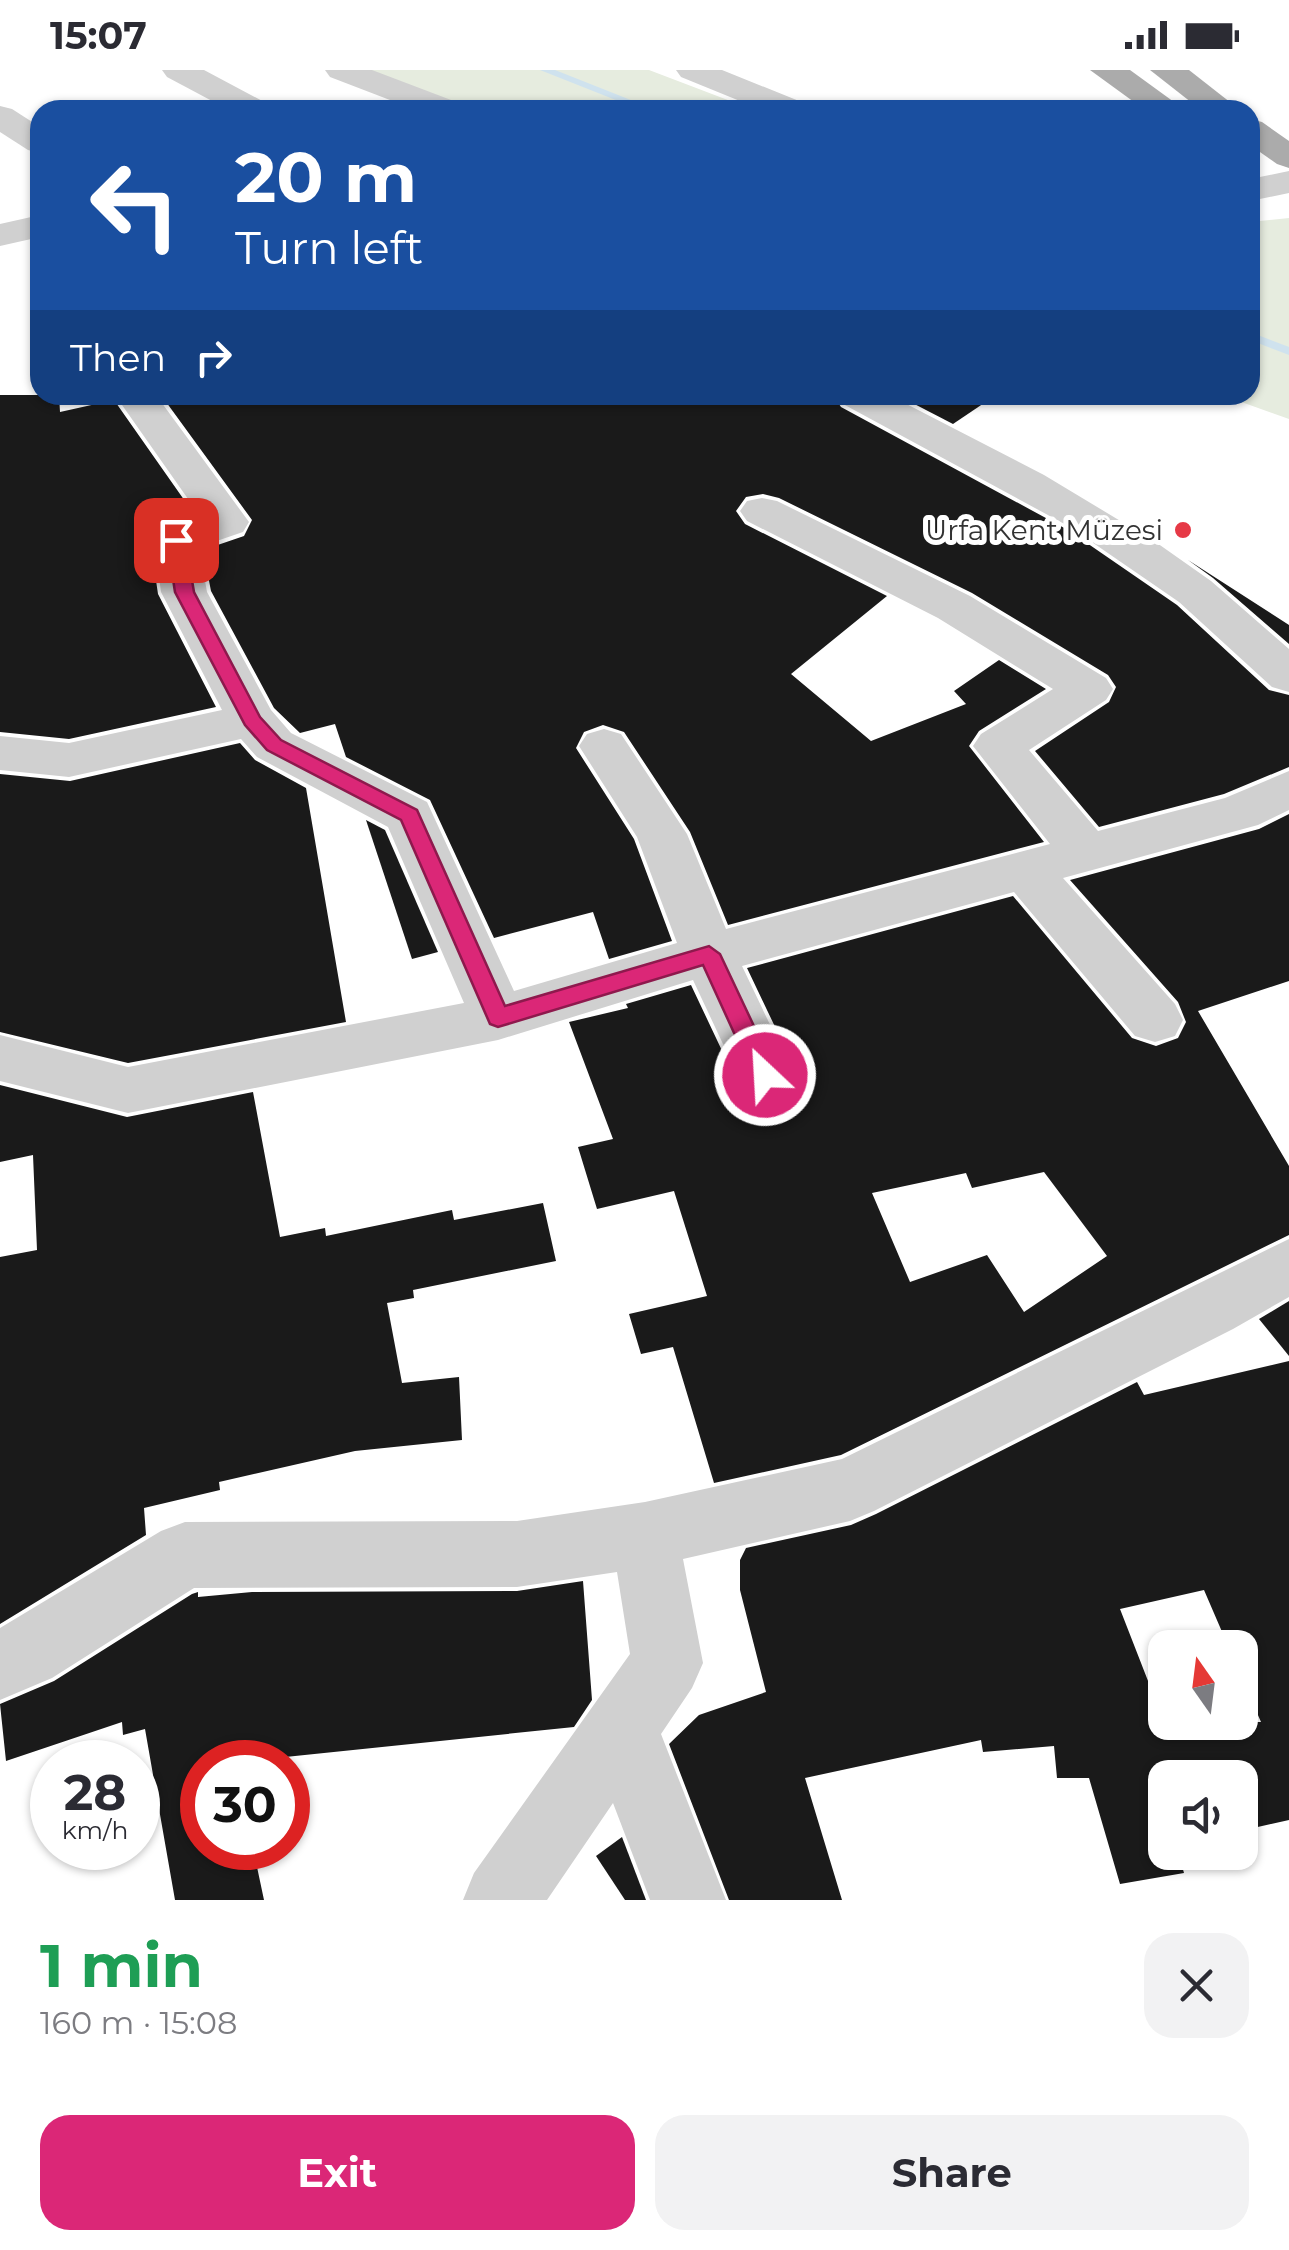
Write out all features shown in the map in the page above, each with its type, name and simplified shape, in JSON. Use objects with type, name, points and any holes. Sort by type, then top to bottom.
[{"type":"main road","points":[[1106,70],[1152,100]]},
{"type":"main road","points":[[1167,70],[1209,100]]},
{"type":"main road","points":[[1260,146],[1280,180]]},
{"type":"street","points":[[179,70],[235,100]]},
{"type":"street","points":[[342,70],[421,100]]},
{"type":"street","points":[[692,70],[767,100]]},
{"type":"street","points":[[0,116],[30,136]]},
{"type":"street","points":[[0,234],[30,228]]},
{"type":"street","points":[[141,405],[227,522],[176,540],[184,592],[252,720],[274,745],[409,816],[498,1018]]},
{"type":"street","points":[[877,405],[991,463],[1155,564],[1250,634],[1289,676]]},
{"type":"street","points":[[762,511],[954,607],[1089,690],[998,746],[1085,850]]},
{"type":"street","points":[[0,752],[69,760],[252,720]]},
{"type":"street","points":[[604,746],[661,834],[709,954],[765,1075]]},
{"type":"street","points":[[0,1058],[128,1090],[498,1018],[709,954],[1026,871],[1085,850],[1240,812],[1289,789]]},
{"type":"street","points":[[1026,871],[1155,1020]]},
{"type":"street","points":[[0,1664],[27,1653],[185,1555],[517,1554],[645,1535],[850,1490],[1289,1266]]},
{"type":"street","points":[[500,1900],[666,1663],[645,1535]]},
{"type":"street","points":[[621,1726],[688,1900]]},
{"type":"shaded area","points":[[363,70],[649,70],[728,100],[441,100]]},
{"type":"shaded area","points":[[1289,218],[1289,419],[1250,405],[1260,405],[1260,221]]},
{"type":"building","points":[[0,395],[30,395],[30,405],[60,405],[60,412],[92,405],[118,405],[194,514],[159,526],[150,540],[158,594],[216,707],[69,739],[0,732]]},
{"type":"building","points":[[168,405],[840,405],[1068,530],[1177,605],[1269,690],[1289,695],[1289,767],[1224,794],[1099,827],[1035,751],[1109,702],[1116,687],[1108,675],[972,593],[779,498],[763,494],[746,497],[736,511],[745,524],[887,596],[791,674],[871,741],[966,704],[954,691],[999,660],[1046,689],[979,731],[969,746],[1044,842],[728,925],[690,832],[624,732],[603,725],[584,732],[576,748],[634,839],[672,941],[609,959],[593,912],[494,938],[430,800],[346,757],[335,724],[300,733],[274,708],[211,591],[203,550],[244,536],[252,520]]},
{"type":"building","points":[[916,405],[981,405],[953,424]]},
{"type":"building","points":[[1188,560],[1289,625],[1289,644],[1213,578]]},
{"type":"building","points":[[240,743],[255,760],[306,788],[346,1022],[128,1063],[0,1032],[0,774],[70,781]]},
{"type":"building","points":[[1289,814],[1289,981],[1198,1011],[1289,1166],[1289,1235],[841,1455],[714,1483],[673,1347],[641,1354],[629,1314],[707,1296],[674,1191],[597,1209],[578,1147],[613,1139],[569,1022],[628,1008],[626,1004],[691,985],[742,1093],[766,1102],[788,1093],[797,1073],[747,968],[1013,896],[1132,1038],[1156,1046],[1178,1038],[1186,1022],[1178,1002],[1070,880],[1259,829]],"holes":[[[1044,1172],[1107,1256],[1024,1312],[987,1255],[910,1282],[872,1193],[966,1173],[972,1188]]]},
{"type":"building","points":[[366,820],[385,830],[438,952],[412,959]]},
{"type":"building","points":[[0,1085],[127,1117],[253,1092],[280,1237],[325,1228],[326,1236],[452,1210],[454,1220],[543,1203],[556,1261],[413,1290],[414,1298],[387,1303],[402,1383],[459,1377],[462,1440],[355,1451],[219,1482],[220,1490],[144,1508],[146,1535],[0,1624],[0,1257],[37,1250],[33,1155],[0,1162]]},
{"type":"building","points":[[1289,1301],[1289,1356],[1259,1319]]},
{"type":"building","points":[[1289,1361],[1289,1820],[1258,1827],[1258,1760],[1148,1760],[1148,1870],[1184,1873],[1120,1884],[1089,1778],[1057,1778],[1054,1746],[983,1752],[981,1740],[805,1778],[842,1900],[729,1900],[669,1744],[699,1715],[766,1692],[740,1590],[740,1560],[746,1548],[851,1525],[1137,1382],[1144,1395]]},
{"type":"building","points":[[583,1581],[592,1700],[574,1727],[310,1754],[310,1740],[180,1740],[180,1870],[258,1870],[264,1900],[175,1900],[160,1814],[160,1740],[147,1740],[145,1729],[123,1735],[122,1722],[68,1740],[30,1740],[30,1753],[6,1761],[0,1704],[54,1681],[198,1592],[198,1597],[252,1592],[517,1591]]},
{"type":"building","points":[[622,1837],[646,1900],[625,1900],[596,1856]]},
{"type":"waterway","points":[[545,70],[624,100]]},
{"type":"waterway","points":[[1260,340],[1289,351]]},
{"type":"place","name":"Urfa Kent Müzesi","points":[[1183,530]]},
{"type":"route","points":[[176,540],[184,592],[252,720],[274,745],[409,816],[498,1018],[709,954],[765,1075]]}]
